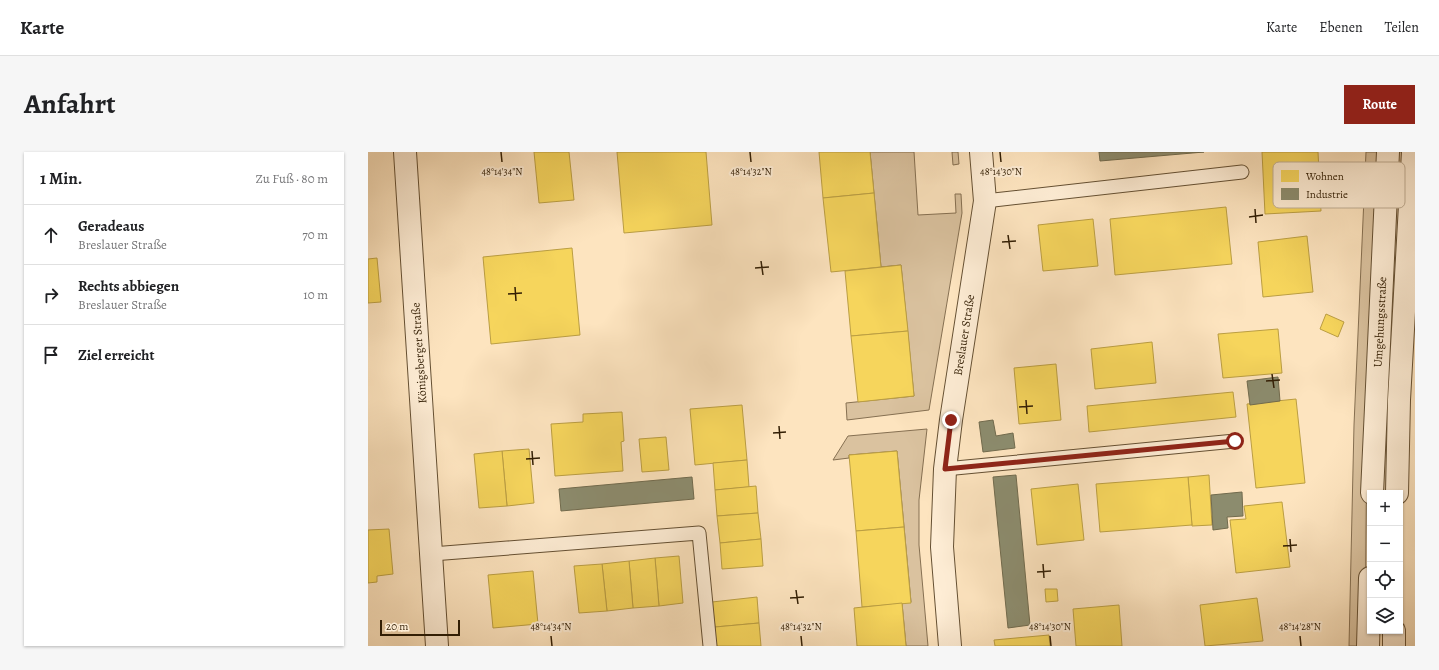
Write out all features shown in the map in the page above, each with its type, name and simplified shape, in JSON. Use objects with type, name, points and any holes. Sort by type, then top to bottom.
[{"type":"street","name":"Königsberger Straße","points":[[405,152],[437,646]]},
{"type":"street","name":"Breslauer Straße","points":[[950,646],[942,547],[945,469],[951,420],[985,201],[981,152]]},
{"type":"street","name":"Umgehungsstraße","points":[[1388,152],[1388,162]]},
{"type":"street","name":"Umgehungsstraße","points":[[1397,490],[1399,400],[1413,152]]},
{"type":"street","name":"Umgehungsstraße","points":[[1372,490],[1385,208]]},
{"type":"street","points":[[1368,646],[1369,598]]},
{"type":"street","points":[[1394,634],[1394,646]]},
{"type":"lane","points":[[985,201],[1242,172]]},
{"type":"lane","points":[[945,469],[1235,441]]},
{"type":"lane","points":[[432,554],[700,533],[710,646]]},
{"type":"shaded area","points":[[870,152],[914,152],[918,215],[956,213],[955,194],[961,194],[962,213],[929,410],[847,420],[846,403],[914,396],[901,265],[881,267]]},
{"type":"shaded area","points":[[952,152],[958,152],[959,164],[953,165]]},
{"type":"shaded area","points":[[1366,152],[1380,152],[1380,162],[1366,162]]},
{"type":"shaded area","points":[[1397,152],[1404,152],[1404,162],[1397,162]]},
{"type":"shaded area","points":[[1364,208],[1377,208],[1367,427],[1365,646],[1349,646],[1354,425]]},
{"type":"shaded area","points":[[1395,208],[1401,208],[1388,490],[1382,490]]},
{"type":"shaded area","points":[[927,429],[919,500],[919,545],[928,646],[906,646],[902,603],[911,602],[897,451],[849,455],[849,458],[833,460],[848,436]]},
{"type":"building: Wohnen","points":[[534,152],[569,152],[574,200],[539,203]]},
{"type":"building: Wohnen","points":[[617,152],[706,152],[712,225],[624,233]]},
{"type":"building: Wohnen","points":[[819,152],[870,152],[874,193],[823,198]]},
{"type":"building: Wohnen","points":[[1262,152],[1318,152],[1319,162],[1273,162],[1273,208],[1321,208],[1321,211],[1265,214]]},
{"type":"building: Wohnen","points":[[874,193],[881,267],[831,272],[823,198]]},
{"type":"building: Wohnen","points":[[1226,207],[1232,264],[1115,275],[1110,219]]},
{"type":"building: Wohnen","points":[[1093,219],[1098,266],[1043,271],[1038,225]]},
{"type":"building: Wohnen","points":[[1307,236],[1313,292],[1263,297],[1258,242]]},
{"type":"building: Wohnen","points":[[572,248],[580,335],[491,344],[483,257]]},
{"type":"building: Wohnen","points":[[377,258],[381,302],[368,303],[368,259]]},
{"type":"building: Wohnen","points":[[901,265],[908,331],[851,336],[845,271]]},
{"type":"building: Wohnen","points":[[1326,314],[1344,322],[1338,337],[1320,329]]},
{"type":"building: Wohnen","points":[[1278,329],[1282,373],[1223,378],[1218,334]]},
{"type":"building: Wohnen","points":[[908,331],[914,396],[858,402],[851,336]]},
{"type":"building: Wohnen","points":[[1152,342],[1156,383],[1095,389],[1091,349]]},
{"type":"building: Wohnen","points":[[1056,364],[1061,420],[1019,424],[1014,368]]},
{"type":"building: Wohnen","points":[[1233,392],[1236,417],[1089,432],[1087,406]]},
{"type":"building: Wohnen","points":[[1296,399],[1305,483],[1256,488],[1247,404]]},
{"type":"building: Wohnen","points":[[742,405],[747,460],[695,465],[690,409]]},
{"type":"building: Wohnen","points":[[622,412],[624,441],[621,442],[623,471],[555,476],[551,424],[583,422],[583,414]]},
{"type":"building: Wohnen","points":[[666,437],[669,470],[642,472],[639,439]]},
{"type":"building: Wohnen","points":[[529,449],[534,503],[507,506],[502,451]]},
{"type":"building: Wohnen","points":[[502,451],[507,506],[479,508],[474,454]]},
{"type":"building: Wohnen","points":[[897,451],[904,527],[856,531],[849,455]]},
{"type":"building: Wohnen","points":[[747,460],[749,487],[715,490],[713,463]]},
{"type":"building: Wohnen","points":[[1209,475],[1212,525],[1192,526],[1188,477]]},
{"type":"building: Wohnen","points":[[1188,477],[1192,525],[1100,532],[1096,484]]},
{"type":"building: Wohnen","points":[[1078,484],[1084,540],[1037,545],[1031,489]]},
{"type":"building: Wohnen","points":[[756,486],[758,513],[717,516],[715,490]]},
{"type":"building: Wohnen","points":[[1282,502],[1290,567],[1236,573],[1230,520],[1246,519],[1244,506]]},
{"type":"building: Wohnen","points":[[758,513],[761,539],[720,543],[717,516]]},
{"type":"building: Wohnen","points":[[904,527],[911,603],[862,607],[856,531]]},
{"type":"building: Wohnen","points":[[389,529],[393,574],[377,576],[377,582],[368,583],[368,530]]},
{"type":"building: Wohnen","points":[[761,539],[763,566],[722,569],[720,543]]},
{"type":"building: Wohnen","points":[[679,556],[683,603],[659,606],[655,558]]},
{"type":"building: Wohnen","points":[[655,558],[659,606],[633,608],[629,561]]},
{"type":"building: Wohnen","points":[[629,561],[633,608],[607,611],[602,564]]},
{"type":"building: Wohnen","points":[[602,564],[607,611],[579,613],[574,566]]},
{"type":"building: Wohnen","points":[[533,571],[538,624],[493,628],[488,575]]},
{"type":"building: Wohnen","points":[[1045,589],[1057,589],[1058,601],[1046,602]]},
{"type":"building: Wohnen","points":[[757,597],[759,623],[715,627],[712,602]]},
{"type":"building: Wohnen","points":[[1257,598],[1263,641],[1205,646],[1200,605]]},
{"type":"building: Wohnen","points":[[902,603],[906,646],[857,646],[854,608]]},
{"type":"building: Wohnen","points":[[1119,605],[1122,646],[1076,646],[1073,609]]},
{"type":"building: Wohnen","points":[[759,623],[761,646],[716,646],[715,627]]},
{"type":"building: Wohnen","points":[[1049,635],[1050,646],[995,646],[994,640]]},
{"type":"building: Industrie","points":[[1099,152],[1204,152],[1100,161]]},
{"type":"building: Industrie","points":[[1278,377],[1280,401],[1250,405],[1247,381]]},
{"type":"building: Industrie","points":[[993,420],[996,436],[1013,433],[1015,448],[983,452],[979,422]]},
{"type":"building: Industrie","points":[[1016,475],[1030,625],[1008,628],[993,477]]},
{"type":"building: Industrie","points":[[692,477],[694,499],[561,511],[559,489]]},
{"type":"building: Industrie","points":[[1242,492],[1243,516],[1227,517],[1228,528],[1213,530],[1211,495]]},
{"type":"route","points":[[951,420],[945,469],[1235,441]]}]
